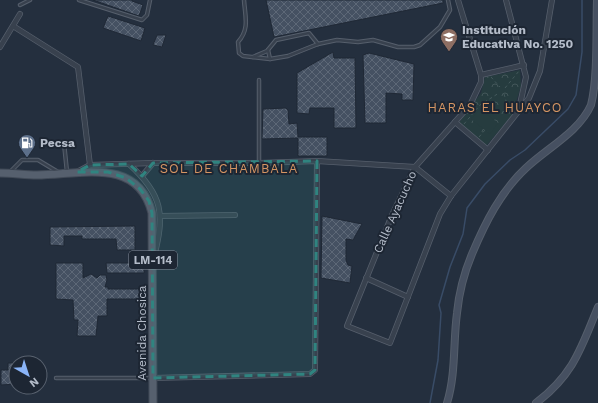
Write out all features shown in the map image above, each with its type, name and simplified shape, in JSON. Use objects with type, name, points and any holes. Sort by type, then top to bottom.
[{"type":"main road","points":[[447,403],[452,383],[457,312],[462,282],[486,223],[498,201],[516,178],[532,162],[581,122],[592,104],[596,85],[597,0]]},
{"type":"main road","name":"LM-114","points":[[0,173],[38,175],[77,172]]},
{"type":"main road","name":"Avenida Chosica","points":[[77,172],[108,172],[126,178],[140,189],[149,202],[152,213],[153,403]]},
{"type":"main road","points":[[536,403],[572,367],[580,353],[598,307]]},
{"type":"street","points":[[458,0],[481,75],[524,65]]},
{"type":"street","points":[[506,0],[526,77],[518,112]]},
{"type":"street","points":[[366,278],[408,297],[440,214],[451,196],[529,98],[540,71],[550,0]]},
{"type":"street","points":[[0,47],[20,14]]},
{"type":"street","points":[[13,26],[78,67],[90,165]]},
{"type":"street","name":"Calle Ayacucho","points":[[408,297],[390,344],[347,326],[366,278],[415,167],[470,105],[481,82],[481,75]]},
{"type":"street","points":[[455,122],[488,150]]},
{"type":"street","points":[[77,172],[90,165],[152,163],[259,163],[317,161],[415,167],[451,196]]},
{"type":"street","points":[[153,378],[310,374],[315,370],[317,161]]},
{"type":"street","points":[[142,176],[152,163]]},
{"type":"street","points":[[129,164],[142,176],[159,203],[159,236],[153,264]]},
{"type":"street","points":[[160,216],[235,215]]},
{"type":"lane","points":[[20,5],[30,0]]},
{"type":"lane","points":[[79,0],[142,20],[147,14],[150,0]]},
{"type":"lane","points":[[244,0],[246,29],[238,44],[240,54],[270,59],[288,56],[318,44],[337,40],[358,42],[373,40],[398,46],[414,47],[420,45],[440,27],[450,10],[448,0]]},
{"type":"lane","points":[[253,57],[268,50],[276,40],[309,33],[318,44]]},
{"type":"lane","points":[[268,50],[270,59]]},
{"type":"lane","points":[[259,80],[259,163]]},
{"type":"lane","points":[[10,173],[22,160],[38,160],[64,172],[64,143]]},
{"type":"lane","points":[[56,378],[153,378]]},
{"type":"path","points":[[506,88],[524,65]]},
{"type":"path","points":[[489,74],[500,87]]},
{"type":"path","points":[[461,128],[480,105],[499,93]]},
{"type":"path","points":[[504,94],[512,120]]},
{"type":"path","points":[[476,140],[485,130]]},
{"type":"highlighted area","points":[[317,161],[315,370],[310,374],[153,378],[152,213],[149,201],[140,189],[126,178],[108,172],[77,172],[90,165],[129,164],[142,176],[153,163]]},
{"type":"green space","points":[[520,70],[521,86],[512,115],[486,146],[458,124],[481,93],[485,77]]},
{"type":"green space","points":[[480,109],[498,123],[490,134],[471,119]]},
{"type":"building","points":[[93,0],[132,0],[143,5],[139,16]]},
{"type":"building","points":[[266,0],[443,0],[443,3],[274,37]]},
{"type":"building","points":[[108,16],[145,28],[141,41],[103,28]]},
{"type":"building","points":[[157,35],[166,35],[162,47],[153,45]]},
{"type":"building","points":[[333,52],[334,58],[355,58],[356,128],[334,128],[334,108],[310,108],[309,114],[297,113],[297,73]]},
{"type":"building","points":[[369,53],[414,64],[413,100],[402,100],[402,94],[386,93],[386,123],[365,123],[363,55]]},
{"type":"building","points":[[286,108],[288,110],[289,124],[297,123],[298,137],[327,137],[327,156],[298,156],[298,138],[262,139],[263,109]]},
{"type":"building","points":[[322,216],[362,224],[353,240],[346,239],[346,260],[348,265],[352,266],[350,283],[321,278]]},
{"type":"building","points":[[135,226],[135,250],[117,250],[116,239],[82,239],[82,236],[64,236],[64,246],[50,245],[50,227]]},
{"type":"building","points":[[56,263],[83,263],[83,278],[91,274],[97,278],[100,275],[106,275],[107,280],[105,287],[108,287],[108,289],[143,289],[143,299],[107,299],[107,316],[98,316],[96,336],[77,336],[78,320],[74,320],[73,300],[56,299]]},
{"type":"building","points":[[106,263],[144,263],[144,273],[107,273]]},
{"type":"building","points":[[1,370],[8,370],[8,385],[1,385]]},
{"type":"waterway","points":[[430,403],[438,360],[441,313],[439,305],[450,267],[463,234],[467,208],[485,184],[510,160],[525,150],[568,109],[576,95],[582,52],[582,0]]},
{"type":"place","name":"Institución Educativa No. 1250","points":[[449,52]]},
{"type":"place","name":"Pecsa","points":[[27,158]]},
{"type":"district","name":"HARAS EL HUAYCO","points":[[495,107]]},
{"type":"district","name":"SOL DE CHAMBALA","points":[[229,168]]}]
